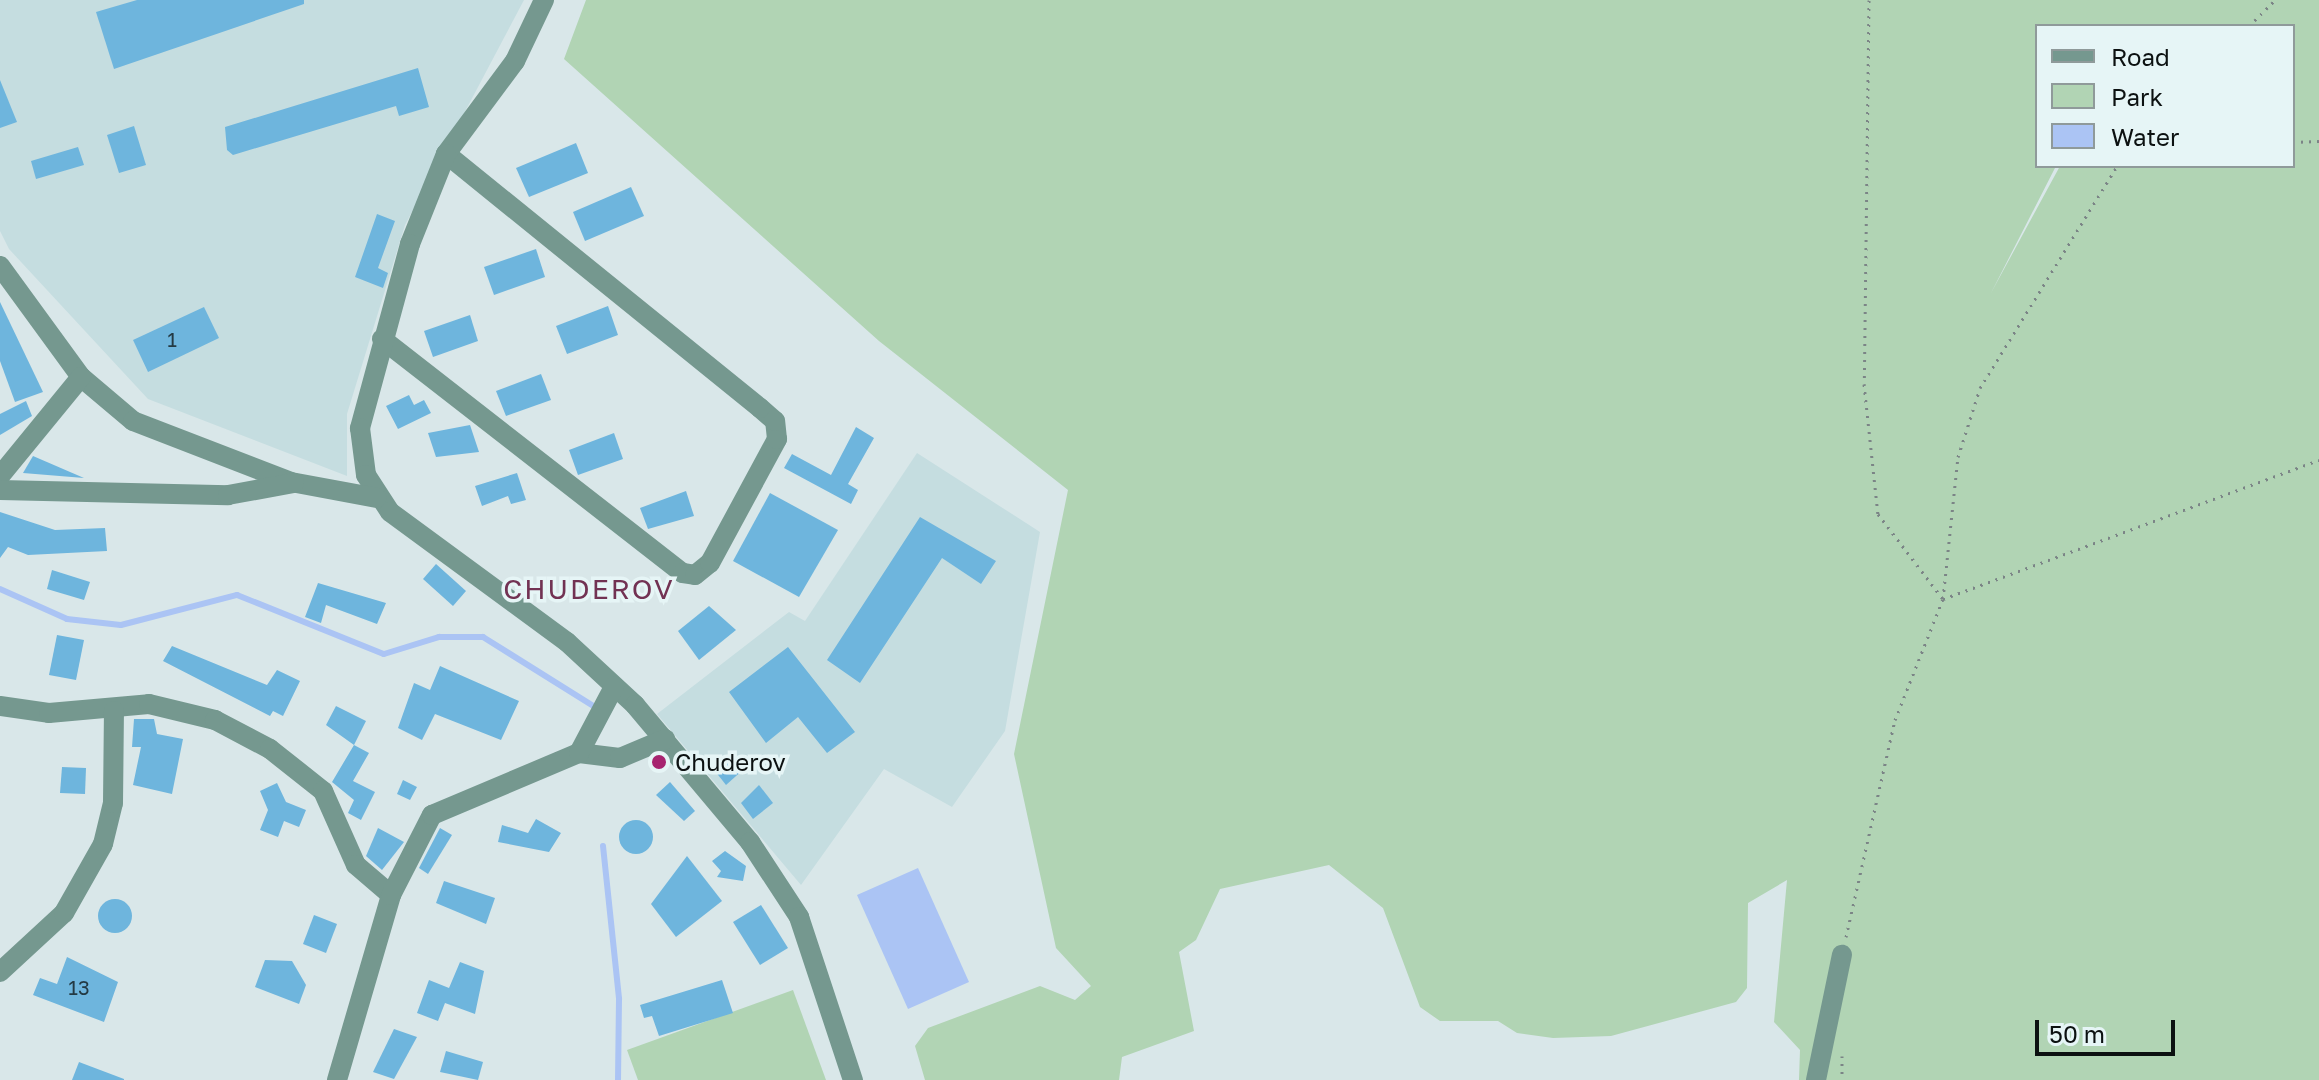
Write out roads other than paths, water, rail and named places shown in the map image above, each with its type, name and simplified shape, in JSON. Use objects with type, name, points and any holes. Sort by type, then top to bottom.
[{"type":"street","points":[[377,498],[360,428],[382,339],[446,154],[515,61],[544,0]]},
{"type":"street","points":[[382,339],[683,573],[695,575],[710,563],[777,439],[775,421],[760,408],[446,154]]},
{"type":"street","points":[[0,266],[81,377],[133,421],[294,483],[377,498],[665,739],[771,869],[799,917],[853,1080]]},
{"type":"street","points":[[0,476],[81,377]]},
{"type":"street","points":[[0,490],[228,495],[294,483]]},
{"type":"street","points":[[588,754],[592,727],[610,694]]},
{"type":"street","points":[[0,706],[114,711],[186,708],[270,749],[323,791],[356,865],[391,895]]},
{"type":"street","points":[[0,972],[64,913],[103,844],[113,803],[114,711]]},
{"type":"street","points":[[337,1080],[391,895],[432,815],[588,754],[620,758],[665,739]]},
{"type":"street","points":[[1816,1080],[1842,955]]},
{"type":"water","points":[[918,868],[969,982],[908,1009],[857,895]]},
{"type":"waterway","points":[[0,589],[67,619],[121,625],[237,595],[384,654],[439,637],[483,637],[595,707]]},
{"type":"waterway","points":[[603,846],[619,999],[618,1080]]},
{"type":"place","name":"Chuderov","points":[[659,762]]},
{"type":"district","name":"CHUDEROV","points":[[589,589]]}]
